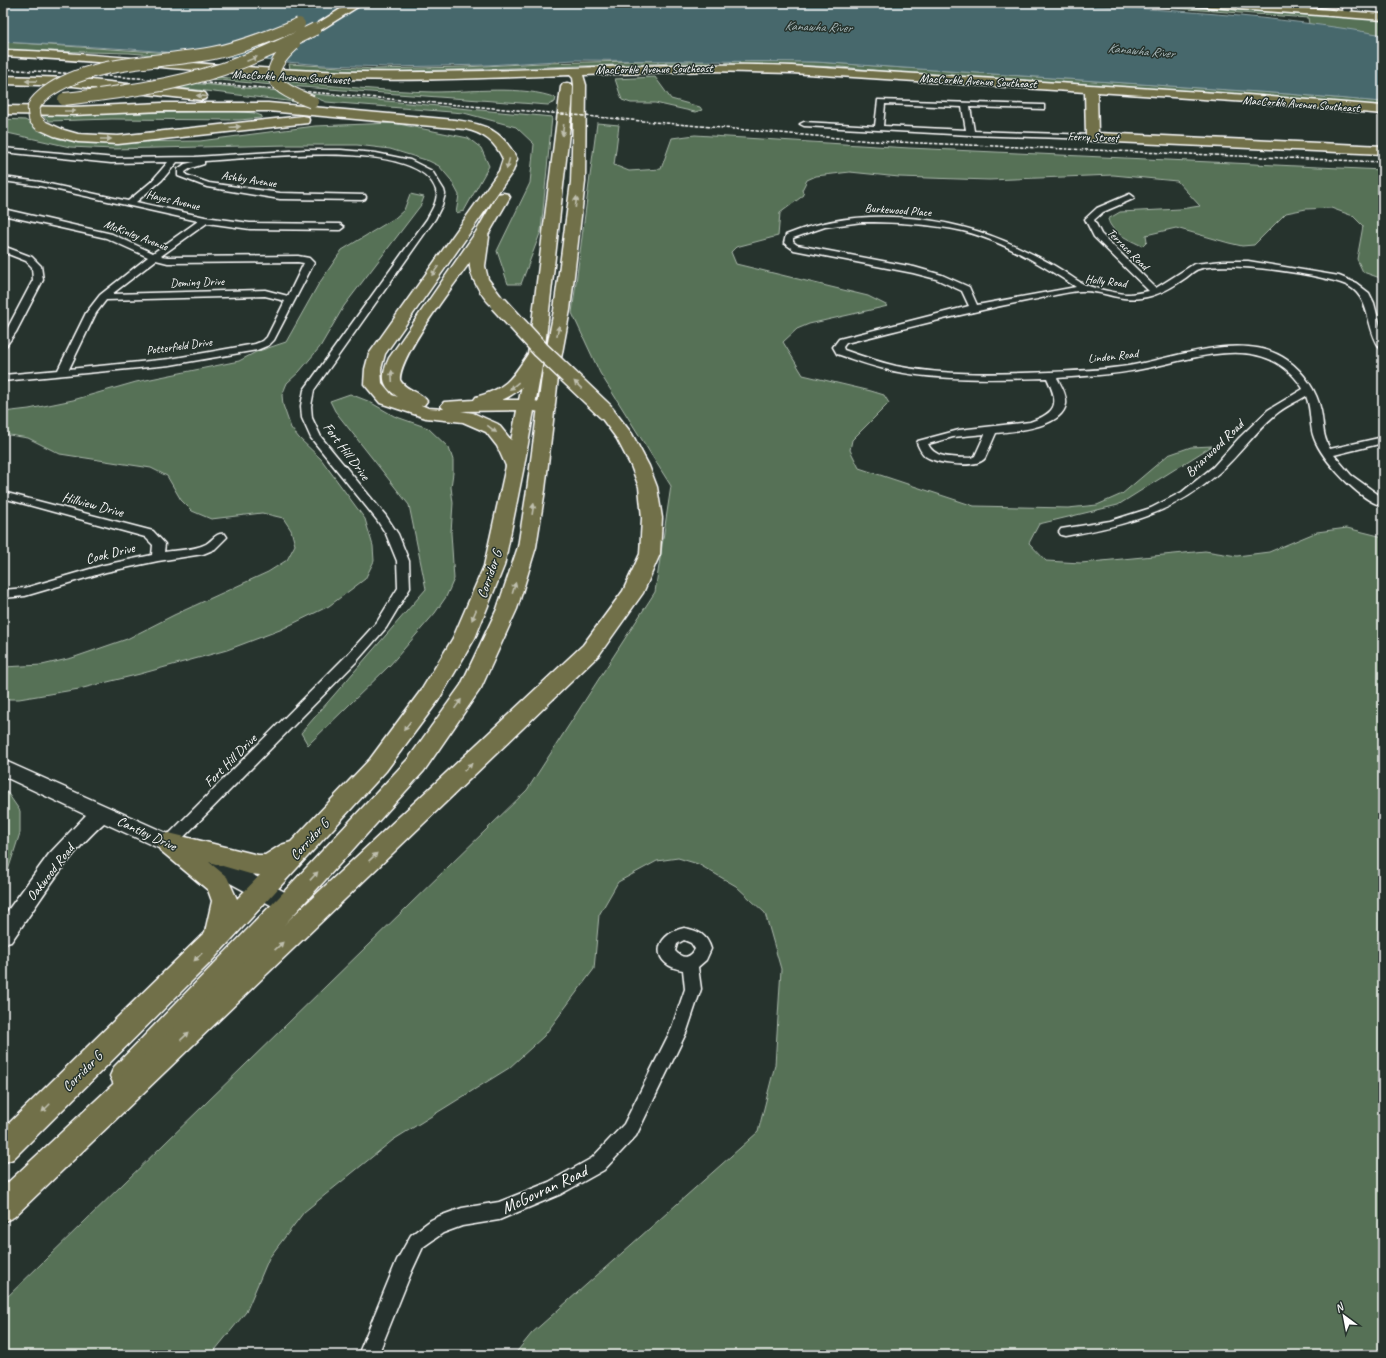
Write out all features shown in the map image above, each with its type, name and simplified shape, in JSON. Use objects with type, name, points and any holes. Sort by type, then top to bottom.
[{"type":"highway","points":[[3,102],[143,89],[191,79],[255,58],[313,23],[358,3]]},
{"type":"highway","points":[[313,23],[299,24],[244,46],[206,54],[103,70],[70,80],[41,97],[34,107],[35,119],[42,125],[58,133],[79,138],[120,139],[310,119],[380,114]]},
{"type":"highway","points":[[313,23],[276,62],[273,70],[273,76],[276,82],[290,94],[312,102],[478,129],[492,135],[501,142],[510,159],[506,171],[377,354],[373,369],[373,384],[386,399],[401,406],[426,413],[467,417],[492,428],[506,445],[515,466]]},
{"type":"highway","points":[[21,93],[66,95],[150,79],[197,67],[250,49],[299,24]]},
{"type":"highway","points":[[3,80],[74,82],[380,114]]},
{"type":"highway","points":[[3,110],[73,111],[162,107],[240,107],[443,116],[470,121],[497,130],[519,148],[522,159],[517,174],[483,232],[403,348],[392,366],[391,378],[395,388],[419,402],[433,405],[546,408]]},
{"type":"highway","points":[[8,1202],[591,650],[633,593],[650,554],[652,518],[648,487],[640,466],[626,438],[606,412],[541,350],[498,303],[480,278],[477,266],[483,232]]},
{"type":"highway","points":[[459,406],[490,399],[509,390],[522,379],[536,355]]},
{"type":"highway","points":[[401,406],[450,411],[527,408]]},
{"type":"highway","name":"Corridor G","points":[[3,1149],[218,937],[378,765],[430,695],[464,638],[494,566],[515,466]]},
{"type":"highway","points":[[169,843],[250,865],[263,865],[275,862],[289,853],[320,827]]},
{"type":"highway","points":[[169,843],[218,884],[225,901],[218,937]]},
{"type":"main road","points":[[1197,3],[1347,9],[1383,18]]},
{"type":"main road","name":"MacCorkle Avenue Southwest","points":[[3,54],[66,56],[297,74],[573,81]]},
{"type":"main road","name":"MacCorkle Avenue Southwest","points":[[3,58],[53,60],[318,80],[399,82],[526,79],[554,82],[573,81]]},
{"type":"main road","name":"MacCorkle Avenue Southeast","points":[[573,81],[759,68],[1029,85],[1383,116]]},
{"type":"main road","name":"MacCorkle Avenue Southeast","points":[[573,81],[584,85],[594,80],[618,75],[677,73],[788,74],[1383,110]]},
{"type":"main road","points":[[515,466],[536,355],[566,106],[573,81]]},
{"type":"main road","points":[[8,1202],[128,1072],[288,904],[416,765],[470,688],[507,610],[527,547],[551,369],[562,310],[578,182],[573,81]]},
{"type":"main road","name":"MacCorkle Avenue Southeast","points":[[1029,85],[1091,92]]},
{"type":"main road","points":[[1050,91],[1076,98],[1092,111]]},
{"type":"main road","points":[[1091,92],[1092,137]]},
{"type":"main road","points":[[1092,111],[1103,101],[1139,95]]},
{"type":"main road","name":"Ferry Street","points":[[1092,137],[1383,150]]},
{"type":"street","points":[[879,128],[881,102],[1041,107]]},
{"type":"street","points":[[966,105],[970,133]]},
{"type":"street","name":"Ferry Street","points":[[804,124],[970,133],[1092,137]]},
{"type":"street","name":"Ashby Avenue","points":[[3,150],[118,160],[174,160],[275,154]]},
{"type":"street","name":"Fort Hill Drive","points":[[169,843],[362,647],[382,625],[404,588],[403,561],[392,534],[382,518],[316,438],[307,418],[306,406],[309,390],[315,381],[431,219],[440,200],[440,190],[434,179],[422,169],[404,161],[382,156],[353,152],[275,154]]},
{"type":"street","name":"Ashby Avenue","points":[[221,158],[193,164],[181,171],[182,176],[206,185],[260,194],[280,196],[362,197]]},
{"type":"street","points":[[130,203],[164,175],[174,160]]},
{"type":"street","points":[[164,175],[181,171]]},
{"type":"street","name":"Hayes Avenue","points":[[3,179],[40,184],[205,220],[250,226],[340,227]]},
{"type":"street","name":"Terrace Road","points":[[1130,197],[1100,210],[1089,219],[1097,235],[1155,292]]},
{"type":"street","name":"McKinley Avenue","points":[[3,212],[109,236],[154,257],[168,260],[298,259],[306,260],[309,263]]},
{"type":"street","name":"Burkewood Place","points":[[974,308],[966,289],[939,277],[878,262],[794,247],[788,243],[789,237],[802,231],[858,219],[886,219],[970,230],[1010,246],[1038,260],[1084,288]]},
{"type":"street","points":[[62,372],[92,313],[103,297],[128,276],[205,220]]},
{"type":"street","points":[[3,249],[29,259],[36,266],[38,280],[11,332],[3,344]]},
{"type":"street","name":"Potterfield Drive","points":[[3,378],[170,362],[257,347],[266,343],[271,338],[309,263]]},
{"type":"street","name":"Holly Road","points":[[840,352],[838,347],[842,341],[974,308],[1084,288],[1127,297],[1143,295],[1155,292],[1172,283],[1197,266],[1222,264],[1248,264],[1336,278],[1353,285],[1364,293],[1369,303],[1378,338],[1383,346]]},
{"type":"street","name":"Deming Drive","points":[[103,297],[265,293],[290,299]]},
{"type":"street","name":"Linden Road","points":[[840,352],[897,368],[931,372],[1051,375],[1127,369],[1209,352],[1249,351],[1274,356],[1287,364],[1301,377],[1314,400],[1320,440],[1334,464],[1351,482],[1383,503]]},
{"type":"street","points":[[992,430],[990,431],[980,458],[977,460],[972,461],[934,457],[925,450],[922,445],[922,443],[933,439],[956,433],[992,430],[1009,430],[1044,421],[1056,413],[1061,401],[1051,375]]},
{"type":"street","name":"Briarwood Road","points":[[1065,532],[1112,524],[1154,510],[1186,494],[1217,469],[1243,440],[1272,412],[1308,390]]},
{"type":"street","points":[[1328,452],[1383,440]]},
{"type":"street","name":"Hillview Drive","points":[[3,495],[149,534],[159,544],[158,557]]},
{"type":"street","name":"Cook Drive","points":[[3,594],[25,592],[104,569],[158,557],[199,551],[211,546],[221,537]]},
{"type":"street","name":"Cantley Drive","points":[[3,767],[212,863],[288,904]]},
{"type":"street","name":"Oakwood Road","points":[[3,935],[57,860],[88,825],[102,813]]},
{"type":"street","name":"McGovran Road","points":[[368,1355],[404,1268],[417,1241],[437,1226],[462,1217],[499,1211],[556,1188],[598,1164],[630,1130],[679,1031],[693,989],[690,964]]},
{"type":"green space","points":[[1106,3],[1144,3],[1307,15],[1306,11],[1383,18],[1383,35],[1309,24],[1308,18]]},
{"type":"green space","points":[[3,42],[172,53],[168,56],[129,53],[3,50]]},
{"type":"green space","points":[[741,60],[816,62],[1288,94],[1383,102],[1383,107],[1288,98],[902,73],[841,67],[725,63]]},
{"type":"green space","points":[[635,61],[711,61],[710,64],[681,63],[378,72],[290,69],[289,64],[375,69]]},
{"type":"green space","points":[[217,77],[267,81],[273,85],[208,79]]},
{"type":"green space","points":[[655,77],[671,99],[700,107],[702,110],[695,112],[655,103],[631,103],[622,100],[615,79]]},
{"type":"green space","points":[[282,81],[358,88],[434,92],[512,90],[543,94],[556,98],[555,102],[548,105],[288,86]]},
{"type":"green space","points":[[190,83],[280,91],[304,103],[181,88],[176,86]]},
{"type":"green space","points":[[304,93],[552,117],[541,231],[521,284],[508,284],[497,251],[530,183],[534,144],[516,127],[464,113],[326,102]]},
{"type":"green space","points":[[230,111],[254,113],[262,116],[261,118],[239,120],[112,119],[49,121],[42,115]]},
{"type":"green space","points":[[3,119],[25,120],[59,139],[117,142],[200,141],[315,126],[394,123],[468,138],[481,148],[489,166],[464,211],[456,213],[459,195],[451,180],[439,166],[429,161],[390,149],[357,145],[113,149],[70,147],[3,132]]},
{"type":"green space","points":[[597,123],[619,125],[614,165],[629,171],[661,169],[672,138],[695,135],[909,148],[1383,170],[1383,279],[1363,272],[1357,259],[1363,226],[1353,216],[1331,208],[1306,209],[1286,213],[1254,245],[1242,246],[1176,228],[1146,235],[1147,241],[1142,246],[1127,239],[1117,232],[1110,224],[1108,219],[1120,212],[1180,209],[1200,206],[1177,181],[1113,175],[989,180],[899,177],[850,172],[816,176],[807,180],[802,190],[804,195],[780,213],[778,236],[736,247],[731,252],[736,264],[868,296],[888,306],[809,324],[797,329],[783,342],[803,375],[884,395],[889,403],[852,440],[850,450],[859,468],[974,506],[1068,508],[1097,505],[1122,494],[1168,455],[1191,447],[1212,446],[1118,505],[1039,524],[1029,543],[1046,561],[1081,563],[1205,551],[1237,556],[1269,552],[1317,532],[1347,528],[1383,537],[1383,1355],[514,1355],[532,1333],[758,1132],[775,1065],[781,969],[765,913],[736,886],[698,864],[678,858],[657,861],[618,882],[599,915],[594,969],[544,1036],[509,1068],[393,1140],[304,1212],[269,1258],[246,1312],[211,1355],[3,1355],[3,1301],[527,790],[655,592],[671,486],[600,373],[572,313]]},
{"type":"green space","points":[[410,194],[424,197],[421,205],[344,306],[320,347],[299,372],[287,383],[282,395],[283,405],[291,428],[299,438],[321,459],[365,519],[373,546],[374,561],[365,579],[329,606],[280,630],[227,650],[79,689],[19,699],[3,699],[3,667],[42,665],[72,658],[127,639],[174,615],[268,572],[287,560],[295,545],[291,530],[283,518],[262,513],[211,519],[192,511],[181,500],[167,476],[151,468],[60,454],[28,438],[3,434],[3,412],[29,409],[73,400],[136,382],[239,361],[256,352],[286,342],[318,285],[342,250],[395,218],[404,210]]},
{"type":"green space","points":[[350,394],[368,401],[394,416],[428,428],[449,448],[453,460],[451,487],[453,503],[451,533],[454,579],[446,597],[435,613],[390,665],[308,745],[301,733],[426,589],[409,505],[335,411],[330,401]]},
{"type":"green space","points":[[3,791],[7,792],[20,811],[20,833],[3,886]]},
{"type":"water","name":"Kanawha River","points":[[3,3],[1053,3],[1177,11],[1260,18],[1342,28],[1383,35],[1383,102],[1288,94],[816,62],[575,60],[487,65],[388,67],[323,65],[130,49],[3,42]]},
{"type":"railway","points":[[3,69],[195,82],[872,141],[1383,162]]}]
